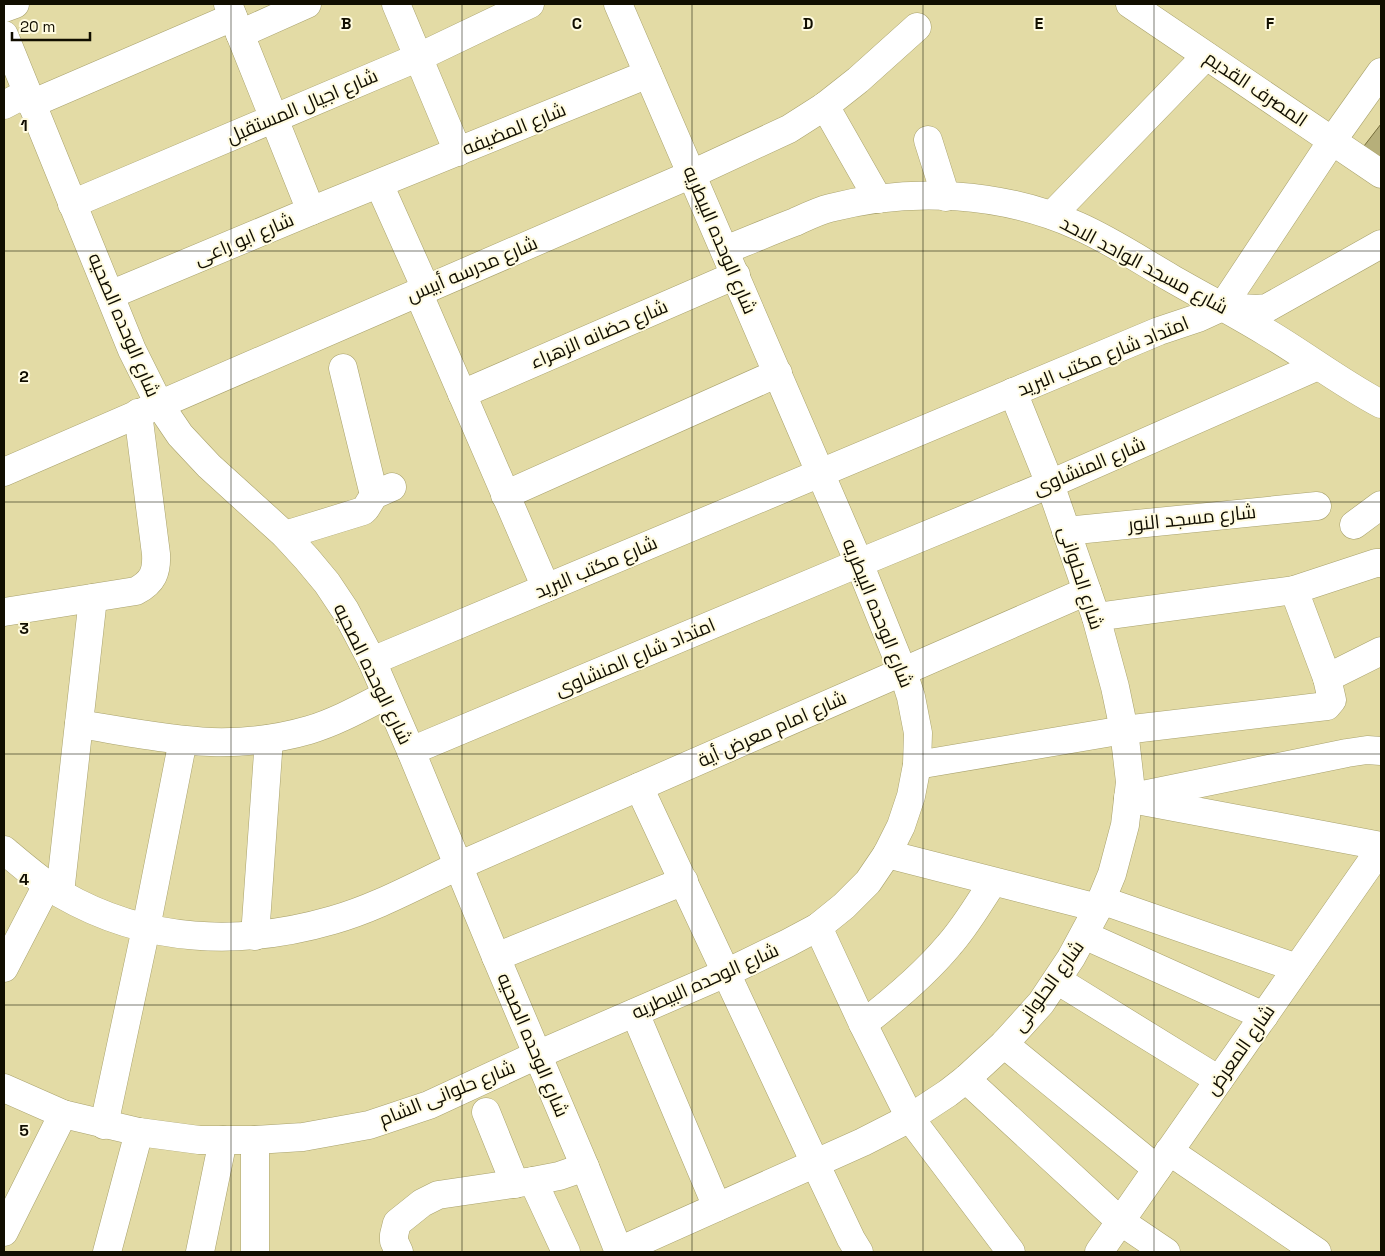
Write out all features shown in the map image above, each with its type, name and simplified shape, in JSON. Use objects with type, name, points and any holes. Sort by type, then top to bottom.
[{"type":"street","points":[[4,8],[15,4]]},
{"type":"street","points":[[16,97],[234,18],[307,4]]},
{"type":"street","points":[[396,4],[458,152]]},
{"type":"street","name":"شارع اجيال المستقبل","points":[[72,204],[419,57],[530,4]]},
{"type":"street","name":"شارع الوحده البيطريه","points":[[538,1055],[726,974],[818,927],[844,906],[868,882],[887,854],[901,826],[909,803],[917,764],[918,733],[911,697],[903,672],[859,562],[618,4]]},
{"type":"street","name":"المصرف القديم","points":[[1130,4],[1381,174]]},
{"type":"street","points":[[234,18],[311,211]]},
{"type":"street","name":"شارع مدرسه أبيس","points":[[4,472],[692,174],[789,130],[826,106],[917,27]]},
{"type":"street","name":"شارع الوحده الصحيه","points":[[4,35],[16,97],[72,204],[132,350],[148,409],[180,435],[209,466],[285,535],[307,559],[345,610],[372,661],[619,1252]]},
{"type":"street","points":[[1052,215],[1206,56]]},
{"type":"street","points":[[1222,307],[1332,141],[1381,72]]},
{"type":"street","name":"شارع المضيفه","points":[[379,184],[648,74]]},
{"type":"street","points":[[826,106],[878,200]]},
{"type":"street","points":[[928,140],[946,197]]},
{"type":"street","points":[[379,184],[462,394],[546,588]]},
{"type":"street","name":"شارع ابو راعى","points":[[110,295],[379,184]]},
{"type":"street","name":"شارع مسجد الواحد الاحد","points":[[725,250],[828,209],[878,200],[925,196],[946,197],[989,200],[1021,207],[1052,215],[1095,235],[1266,332],[1318,366],[1380,402]]},
{"type":"street","name":"امتداد شارع مكتب البريد","points":[[820,473],[1159,331],[1198,318],[1222,307],[1267,308],[1381,244]]},
{"type":"street","name":"شارع حضانه الزهراء","points":[[462,394],[736,275]]},
{"type":"street","name":"شارع المنشاوى","points":[[859,562],[1050,484],[1318,366]]},
{"type":"street","points":[[285,535],[363,511],[383,491],[343,368]]},
{"type":"street","points":[[506,495],[778,373]]},
{"type":"street","name":"شارع الحلوانى","points":[[619,1252],[863,1142],[929,1106],[966,1079],[1004,1044],[1035,1010],[1057,980],[1100,904],[1112,874],[1125,825],[1130,782],[1124,730],[1115,687],[1096,617],[1050,484],[1013,392]]},
{"type":"street","points":[[4,612],[136,590],[151,580],[155,572],[156,554],[148,409]]},
{"type":"street","name":"شارع مكتب البريد","points":[[372,661],[820,473]]},
{"type":"street","points":[[1354,525],[1381,505]]},
{"type":"street","name":"شارع مسجد النور","points":[[1066,531],[1317,506]]},
{"type":"street","name":"امتداد شارع المنشاوى","points":[[411,751],[859,562]]},
{"type":"street","points":[[1096,617],[1294,590],[1381,563]]},
{"type":"street","points":[[917,764],[1124,730],[1327,706],[1332,700],[1327,678],[1294,590]]},
{"type":"street","name":"شارع امام معرض أية","points":[[4,850],[54,889],[78,903],[111,918],[146,928],[182,935],[219,938],[256,936],[292,930],[333,920],[379,903],[458,866],[1087,591]]},
{"type":"street","points":[[4,968],[54,889],[79,724],[93,598]]},
{"type":"street","points":[[1327,678],[1381,651]]},
{"type":"street","points":[[79,724],[183,740],[240,742],[269,739],[310,730],[349,715],[386,696]]},
{"type":"street","points":[[256,936],[269,739]]},
{"type":"street","points":[[104,1125],[146,928],[183,740]]},
{"type":"street","points":[[1128,798],[1347,753],[1367,750],[1381,751]]},
{"type":"street","points":[[640,787],[815,1164],[859,1252]]},
{"type":"street","points":[[1128,798],[1381,847]]},
{"type":"street","name":"شارع المعرض","points":[[1099,1252],[1381,847]]},
{"type":"street","points":[[887,854],[993,882],[1100,904],[1298,968]]},
{"type":"street","points":[[496,957],[684,881]]},
{"type":"street","points":[[863,1024],[923,974],[943,952],[972,914],[993,882]]},
{"type":"street","points":[[818,927],[863,1024],[910,1118],[1011,1252]]},
{"type":"street","points":[[1084,935],[1264,1016]]},
{"type":"street","points":[[1057,980],[1219,1080]]},
{"type":"street","points":[[635,1013],[717,1207]]},
{"type":"street","points":[[1004,1044],[1163,1160],[1317,1252]]},
{"type":"street","name":"شارع حلوانى الشام","points":[[4,1088],[63,1114],[104,1125],[199,1140],[255,1140],[303,1137],[369,1124],[429,1105],[538,1055]]},
{"type":"street","points":[[966,1079],[1120,1221],[1166,1252]]},
{"type":"street","points":[[486,1112],[524,1183],[566,1252]]},
{"type":"street","points":[[4,1232],[63,1114]]},
{"type":"street","points":[[107,1252],[139,1132]]},
{"type":"street","points":[[200,1252],[223,1140]]},
{"type":"street","points":[[255,1140],[255,1252]]},
{"type":"street","points":[[399,1252],[394,1240],[397,1223],[422,1203],[438,1195],[524,1183],[559,1176],[585,1167]]},
{"type":"building","points":[[1381,124],[1381,159],[1364,146]]}]
